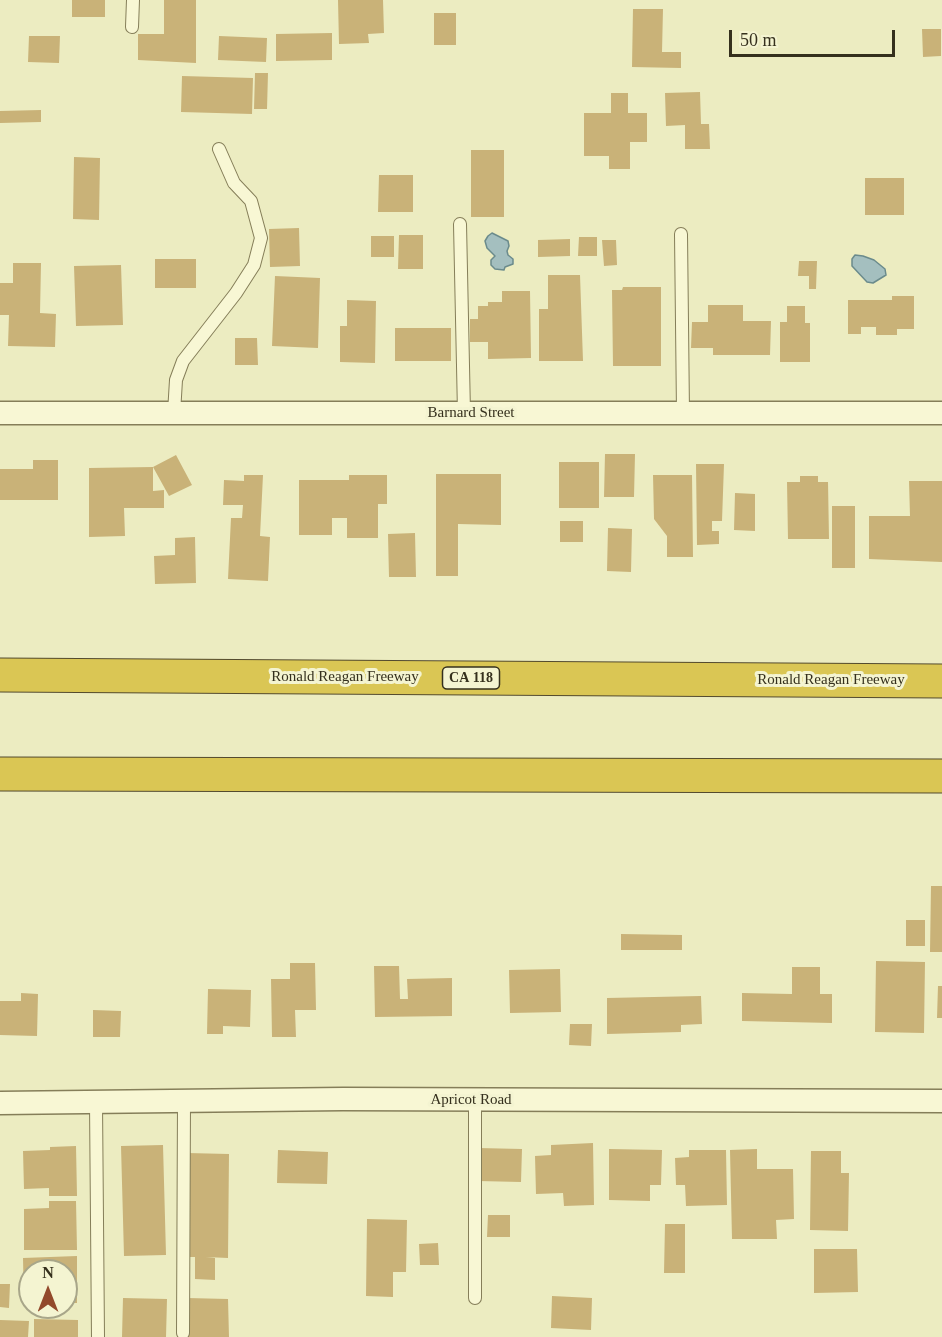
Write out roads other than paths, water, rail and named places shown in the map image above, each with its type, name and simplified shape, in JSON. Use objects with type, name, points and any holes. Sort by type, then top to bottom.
[{"type":"highway","name":"Ronald Reagan Freeway","points":[[0,675],[942,681]]},
{"type":"highway","points":[[0,774],[942,776]]},
{"type":"street","name":"Barnard Street","points":[[0,413],[942,413]]},
{"type":"street","name":"Apricot Road","points":[[0,1103],[475,1100],[942,1101]]},
{"type":"lane","points":[[132,27],[133,0]]},
{"type":"lane","points":[[174,413],[176,380],[183,360],[236,293],[254,265],[261,238],[251,201],[234,183],[219,148]]},
{"type":"lane","points":[[460,224],[464,413]]},
{"type":"lane","points":[[681,234],[683,413]]},
{"type":"lane","points":[[475,1100],[475,1298]]},
{"type":"lane","points":[[183,1334],[184,1102]]},
{"type":"lane","points":[[96,1103],[98,1337]]},
{"type":"water","points":[[492,233],[508,241],[507,251],[513,259],[513,264],[505,267],[504,270],[495,269],[491,265],[491,260],[495,256],[487,248],[485,241]]},
{"type":"water","points":[[855,255],[874,260],[885,269],[886,275],[873,283],[867,282],[852,266],[852,259]]}]
